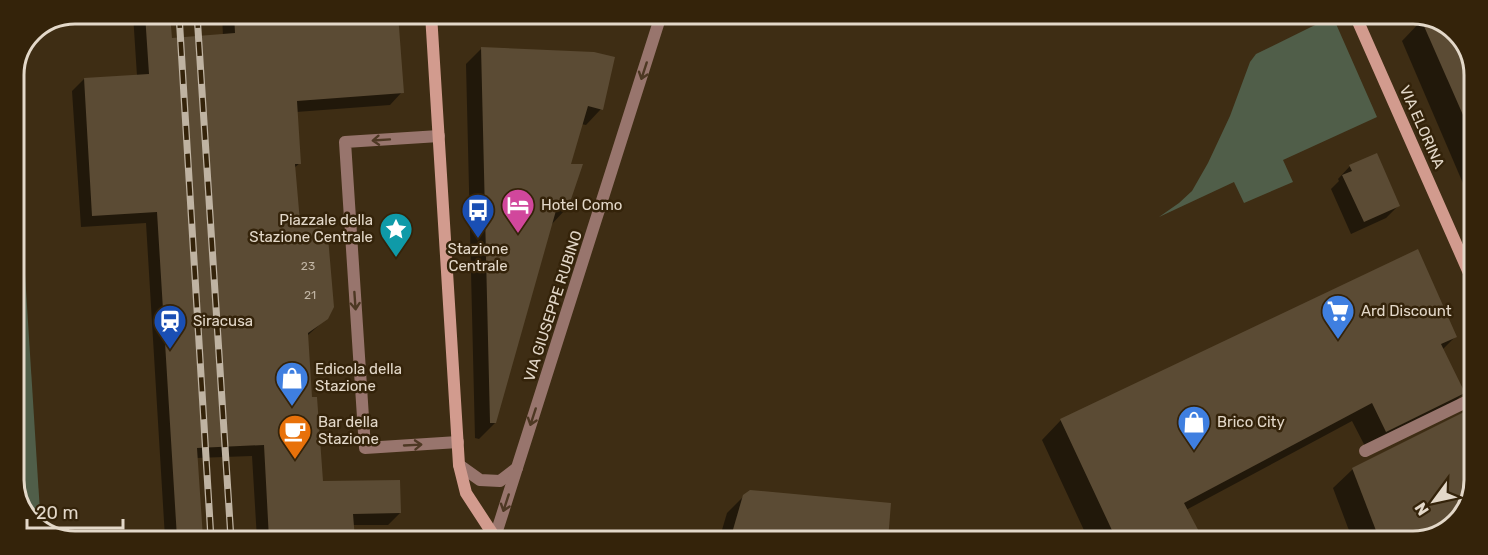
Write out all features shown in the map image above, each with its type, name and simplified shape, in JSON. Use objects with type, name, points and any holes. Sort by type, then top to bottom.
[{"type":"main road","points":[[432,24],[459,465],[466,493],[490,531]]},
{"type":"main road","name":"VIA ELORINA","points":[[1359,24],[1464,262]]},
{"type":"street","name":"VIA GIUSEPPE RUBINO","points":[[497,531],[659,24]]},
{"type":"street","points":[[439,136],[345,142],[365,448],[458,442]]},
{"type":"street","points":[[1365,451],[1464,403]]},
{"type":"street","points":[[459,465],[480,480],[500,481],[517,468]]},
{"type":"green space","points":[[1318,24],[1336,24],[1377,117],[1283,160],[1293,182],[1244,203],[1234,182],[1159,217],[1192,191],[1230,116],[1250,62],[1256,54]]},
{"type":"green space","points":[[24,259],[40,517],[29,503],[24,484]]},
{"type":"building","points":[[146,24],[171,24],[172,38],[235,33],[235,24],[399,24],[404,93],[297,101],[301,164],[295,164],[300,222],[318,226],[328,237],[334,307],[328,319],[308,333],[312,397],[317,397],[323,481],[400,480],[401,513],[353,514],[354,531],[269,531],[264,445],[197,448],[203,531],[177,531],[157,212],[92,216],[84,78],[149,74]]},
{"type":"building","points":[[1424,25],[1449,39],[1461,58],[1464,71],[1464,117]]},
{"type":"building","points":[[481,47],[594,52],[615,57],[603,110],[588,106],[571,164],[583,164],[567,211],[557,207],[496,423],[490,423]]},
{"type":"building","points":[[1377,153],[1400,206],[1364,222],[1342,175],[1352,171],[1349,165]]},
{"type":"building","points":[[1418,249],[1457,337],[1441,344],[1464,393],[1386,432],[1372,403],[1184,503],[1199,531],[1112,531],[1060,419]]},
{"type":"building","points":[[1464,412],[1463,490],[1454,511],[1436,526],[1413,531],[1376,531],[1352,468]]},
{"type":"building","points":[[750,490],[891,503],[889,531],[733,531],[743,495]]},
{"type":"railway","points":[[180,24],[211,531]]},
{"type":"railway","points":[[198,24],[230,531]]},
{"type":"place","name":"Hotel Como","points":[[518,234]]},
{"type":"place","name":"Stazione Centrale","points":[[478,239]]},
{"type":"place","name":"Piazzale della Stazione Centrale","points":[[396,258]]},
{"type":"place","name":"Ard Discount","points":[[1338,340]]},
{"type":"place","name":"Siracusa","points":[[170,350]]},
{"type":"place","name":"Edicola della Stazione","points":[[292,407]]},
{"type":"place","name":"Brico City","points":[[1194,451]]},
{"type":"place","name":"Bar della Stazione","points":[[295,460]]}]
